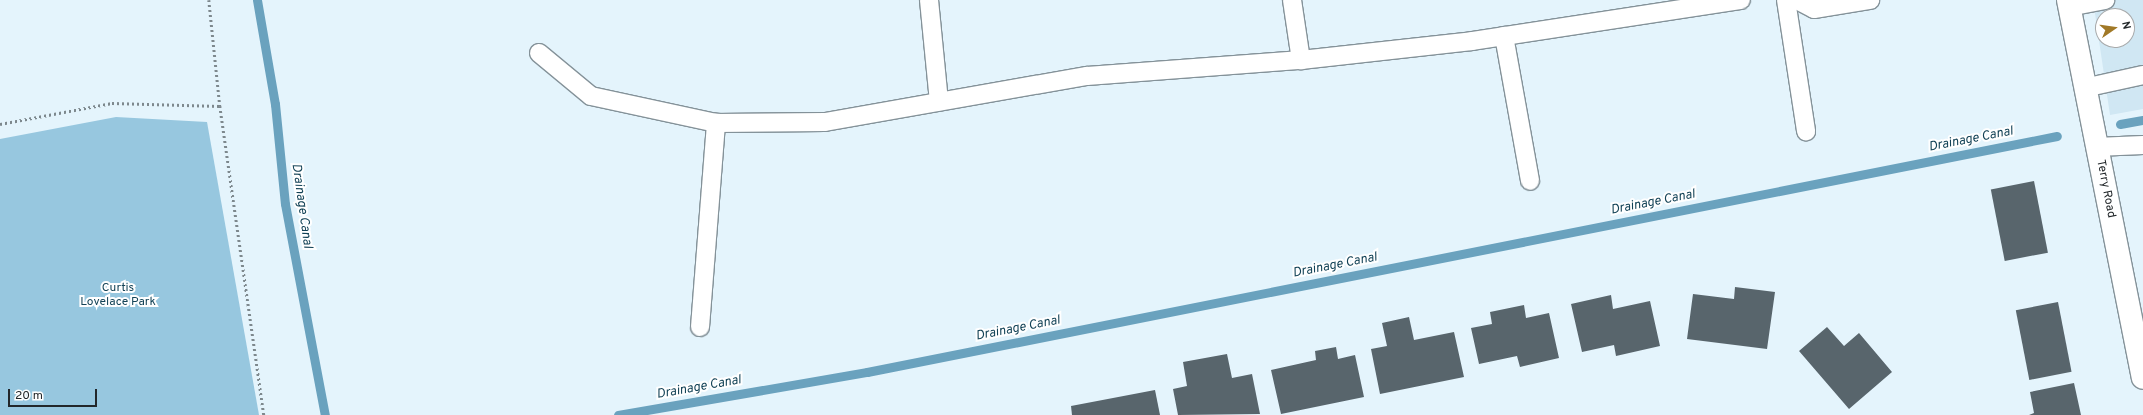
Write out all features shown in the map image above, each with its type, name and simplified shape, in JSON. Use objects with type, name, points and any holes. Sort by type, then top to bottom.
[{"type":"street","name":"Terry Road","points":[[2068,4],[2143,378]]},
{"type":"lane","points":[[929,0],[938,102]]},
{"type":"lane","points":[[1292,0],[1301,60]]},
{"type":"lane","points":[[540,53],[591,96],[716,123],[825,122],[1087,76],[1301,60],[1504,36],[1741,0]]},
{"type":"lane","points":[[1786,0],[1806,132]]},
{"type":"lane","points":[[1797,0],[1814,9],[1870,0]]},
{"type":"lane","points":[[2068,4],[2105,0]]},
{"type":"lane","points":[[1504,36],[1530,181]]},
{"type":"lane","points":[[2084,88],[2143,75]]},
{"type":"lane","points":[[700,327],[716,123]]},
{"type":"lane","points":[[2096,147],[2143,145]]},
{"type":"path","points":[[209,0],[220,106],[264,415]]},
{"type":"path","points":[[0,124],[112,103],[220,106]]},
{"type":"shaded area","points":[[2093,0],[2143,0],[2143,109],[2110,115],[2100,48],[2135,48],[2135,8],[2095,8],[2095,14]]},
{"type":"green space","name":"Curtis Lovelace Park","points":[[116,117],[207,122],[259,415],[0,415],[0,139]]},
{"type":"building","points":[[2034,181],[2048,253],[2005,261],[1991,189]]},
{"type":"building","points":[[1735,287],[1775,292],[1767,349],[1687,339],[1693,294],[1734,299]]},
{"type":"building","points":[[1611,295],[1613,309],[1650,301],[1660,346],[1616,356],[1614,345],[1582,352],[1571,304]]},
{"type":"building","points":[[2058,302],[2072,372],[2029,380],[2016,310]]},
{"type":"building","points":[[1524,305],[1526,318],[1549,313],[1559,358],[1520,367],[1517,356],[1479,364],[1471,328],[1492,324],[1490,312]]},
{"type":"building","points":[[1409,317],[1414,340],[1454,332],[1464,377],[1380,394],[1371,349],[1387,346],[1382,323]]},
{"type":"building","points":[[1827,327],[1844,346],[1859,333],[1892,372],[1849,409],[1799,351]]},
{"type":"building","points":[[1336,347],[1338,359],[1355,355],[1364,397],[1281,414],[1271,370],[1316,360],[1315,351]]},
{"type":"building","points":[[1227,354],[1232,378],[1252,374],[1260,414],[1178,415],[1173,389],[1187,386],[1183,362]]},
{"type":"building","points":[[2074,383],[2081,415],[2029,415],[2034,413],[2030,392]]},
{"type":"building","points":[[1155,390],[1160,415],[1072,415],[1071,406]]},
{"type":"waterway","name":"Drainage Canal","points":[[257,0],[275,104],[285,204],[325,415]]},
{"type":"waterway","name":"Drainage Canal","points":[[2120,124],[2143,120]]},
{"type":"waterway","name":"Drainage Canal","points":[[618,415],[867,372],[2057,136]]}]
